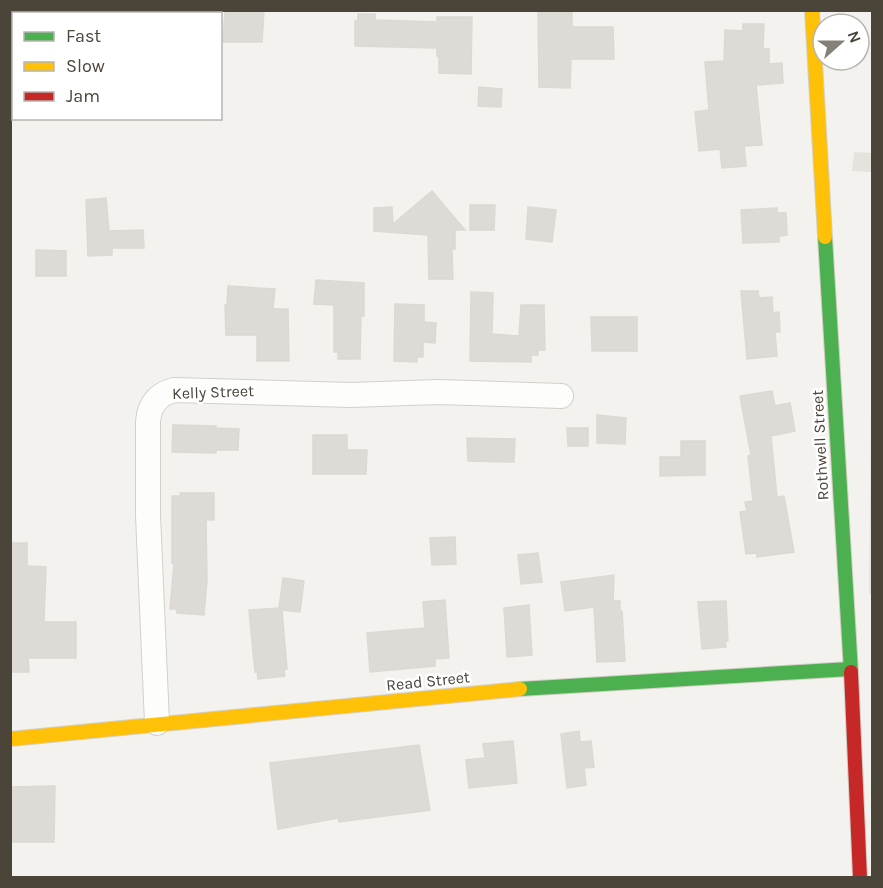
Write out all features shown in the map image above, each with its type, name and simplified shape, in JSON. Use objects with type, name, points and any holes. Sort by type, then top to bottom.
[{"type":"street","name":"Rothwell Street","points":[[812,10],[860,878]]},
{"type":"street","name":"Kelly Street","points":[[157,723],[149,526],[148,422],[150,410],[159,397],[174,390],[351,395],[438,392],[561,396]]},
{"type":"street","name":"Read Street","points":[[10,740],[157,723],[528,688],[850,669]]},
{"type":"shaded area","points":[[854,152],[872,153],[872,172],[852,171]]},
{"type":"shaded area","points":[[871,410],[872,594],[869,594]]},
{"type":"building","points":[[225,10],[264,10],[262,42],[223,42]]},
{"type":"building","points":[[538,10],[572,10],[572,27],[613,27],[614,59],[571,59],[570,88],[539,87]]},
{"type":"building","points":[[358,14],[375,14],[375,20],[437,22],[437,17],[472,17],[471,74],[439,73],[437,48],[355,46],[355,21],[358,21]]},
{"type":"building","points":[[743,24],[764,24],[763,49],[769,49],[769,64],[782,63],[783,83],[756,85],[762,145],[744,146],[746,166],[722,168],[720,149],[699,151],[695,112],[709,110],[705,62],[724,61],[725,30],[743,31]]},
{"type":"building","points":[[479,87],[502,89],[501,107],[478,106]]},
{"type":"building","points":[[432,191],[465,230],[455,230],[455,249],[452,249],[453,279],[429,279],[428,235],[374,231],[374,208],[392,207],[393,224]]},
{"type":"building","points":[[106,198],[109,231],[143,230],[144,248],[112,248],[112,255],[88,256],[86,200]]},
{"type":"building","points":[[470,205],[495,205],[494,230],[470,230]]},
{"type":"building","points":[[528,207],[556,210],[552,242],[526,239]]},
{"type":"building","points":[[777,208],[777,213],[786,213],[787,235],[779,236],[779,242],[743,243],[741,210]]},
{"type":"building","points":[[36,250],[66,251],[66,276],[36,276]]},
{"type":"building","points":[[316,280],[364,283],[360,359],[338,359],[338,352],[334,352],[334,305],[314,304]]},
{"type":"building","points":[[228,286],[275,289],[273,309],[288,309],[289,361],[257,361],[257,335],[226,335],[225,305],[227,305]]},
{"type":"building","points":[[741,291],[758,291],[759,298],[772,297],[773,313],[779,312],[780,332],[775,332],[777,356],[747,359]]},
{"type":"building","points":[[471,292],[493,293],[492,334],[519,336],[521,305],[544,305],[545,350],[538,350],[538,355],[531,355],[531,362],[470,361]]},
{"type":"building","points":[[395,304],[424,305],[424,322],[436,323],[435,343],[423,342],[423,357],[417,357],[417,362],[394,361]]},
{"type":"building","points":[[591,317],[637,317],[637,351],[592,351]]},
{"type":"building","points":[[772,391],[775,406],[790,403],[795,431],[771,436],[777,497],[784,496],[794,552],[757,557],[757,553],[746,554],[740,512],[747,511],[745,502],[753,501],[748,456],[751,455],[740,396]]},
{"type":"building","points":[[597,415],[626,418],[625,444],[597,443]]},
{"type":"building","points":[[173,425],[239,429],[238,450],[216,450],[216,453],[172,452]]},
{"type":"building","points":[[567,428],[588,428],[588,446],[568,446]]},
{"type":"building","points":[[313,435],[347,435],[347,450],[367,450],[366,474],[313,474]]},
{"type":"building","points":[[467,438],[515,439],[514,462],[468,461]]},
{"type":"building","points":[[681,441],[705,441],[705,475],[660,476],[660,457],[681,457]]},
{"type":"building","points":[[180,493],[214,493],[214,520],[206,520],[207,580],[204,615],[177,613],[177,609],[170,609],[174,563],[172,563],[172,496],[181,496]]},
{"type":"building","points":[[455,537],[456,564],[432,565],[430,538]]},
{"type":"building","points":[[10,543],[27,543],[27,566],[46,567],[44,622],[76,622],[76,658],[28,658],[29,672],[10,672]]},
{"type":"building","points":[[538,553],[542,582],[521,584],[518,555]]},
{"type":"building","points":[[614,575],[613,601],[620,601],[620,611],[622,611],[625,661],[597,662],[594,607],[565,611],[561,582]]},
{"type":"building","points":[[283,578],[304,581],[300,612],[282,610],[287,669],[284,669],[285,676],[258,679],[257,671],[255,672],[249,610],[279,608]]},
{"type":"building","points":[[445,600],[449,658],[435,659],[435,666],[370,672],[367,633],[425,628],[423,602]]},
{"type":"building","points":[[726,601],[728,641],[725,641],[726,647],[702,649],[698,602]]},
{"type":"building","points":[[529,605],[532,655],[507,657],[504,608]]},
{"type":"building","points":[[579,731],[580,742],[591,741],[594,767],[584,768],[586,785],[567,788],[561,734]]},
{"type":"building","points":[[513,741],[517,783],[469,788],[466,760],[485,758],[483,744]]},
{"type":"building","points":[[419,745],[430,810],[339,822],[338,818],[278,829],[270,763]]},
{"type":"building","points":[[55,786],[54,842],[10,842],[10,787]]},
{"type":"traffic: fast","points":[[825,237],[851,672]]},
{"type":"traffic: fast","points":[[520,689],[850,669]]},
{"type":"traffic: slow","points":[[812,10],[825,237]]},
{"type":"traffic: slow","points":[[10,739],[520,689]]},
{"type":"traffic: jam","points":[[851,672],[860,878]]}]
